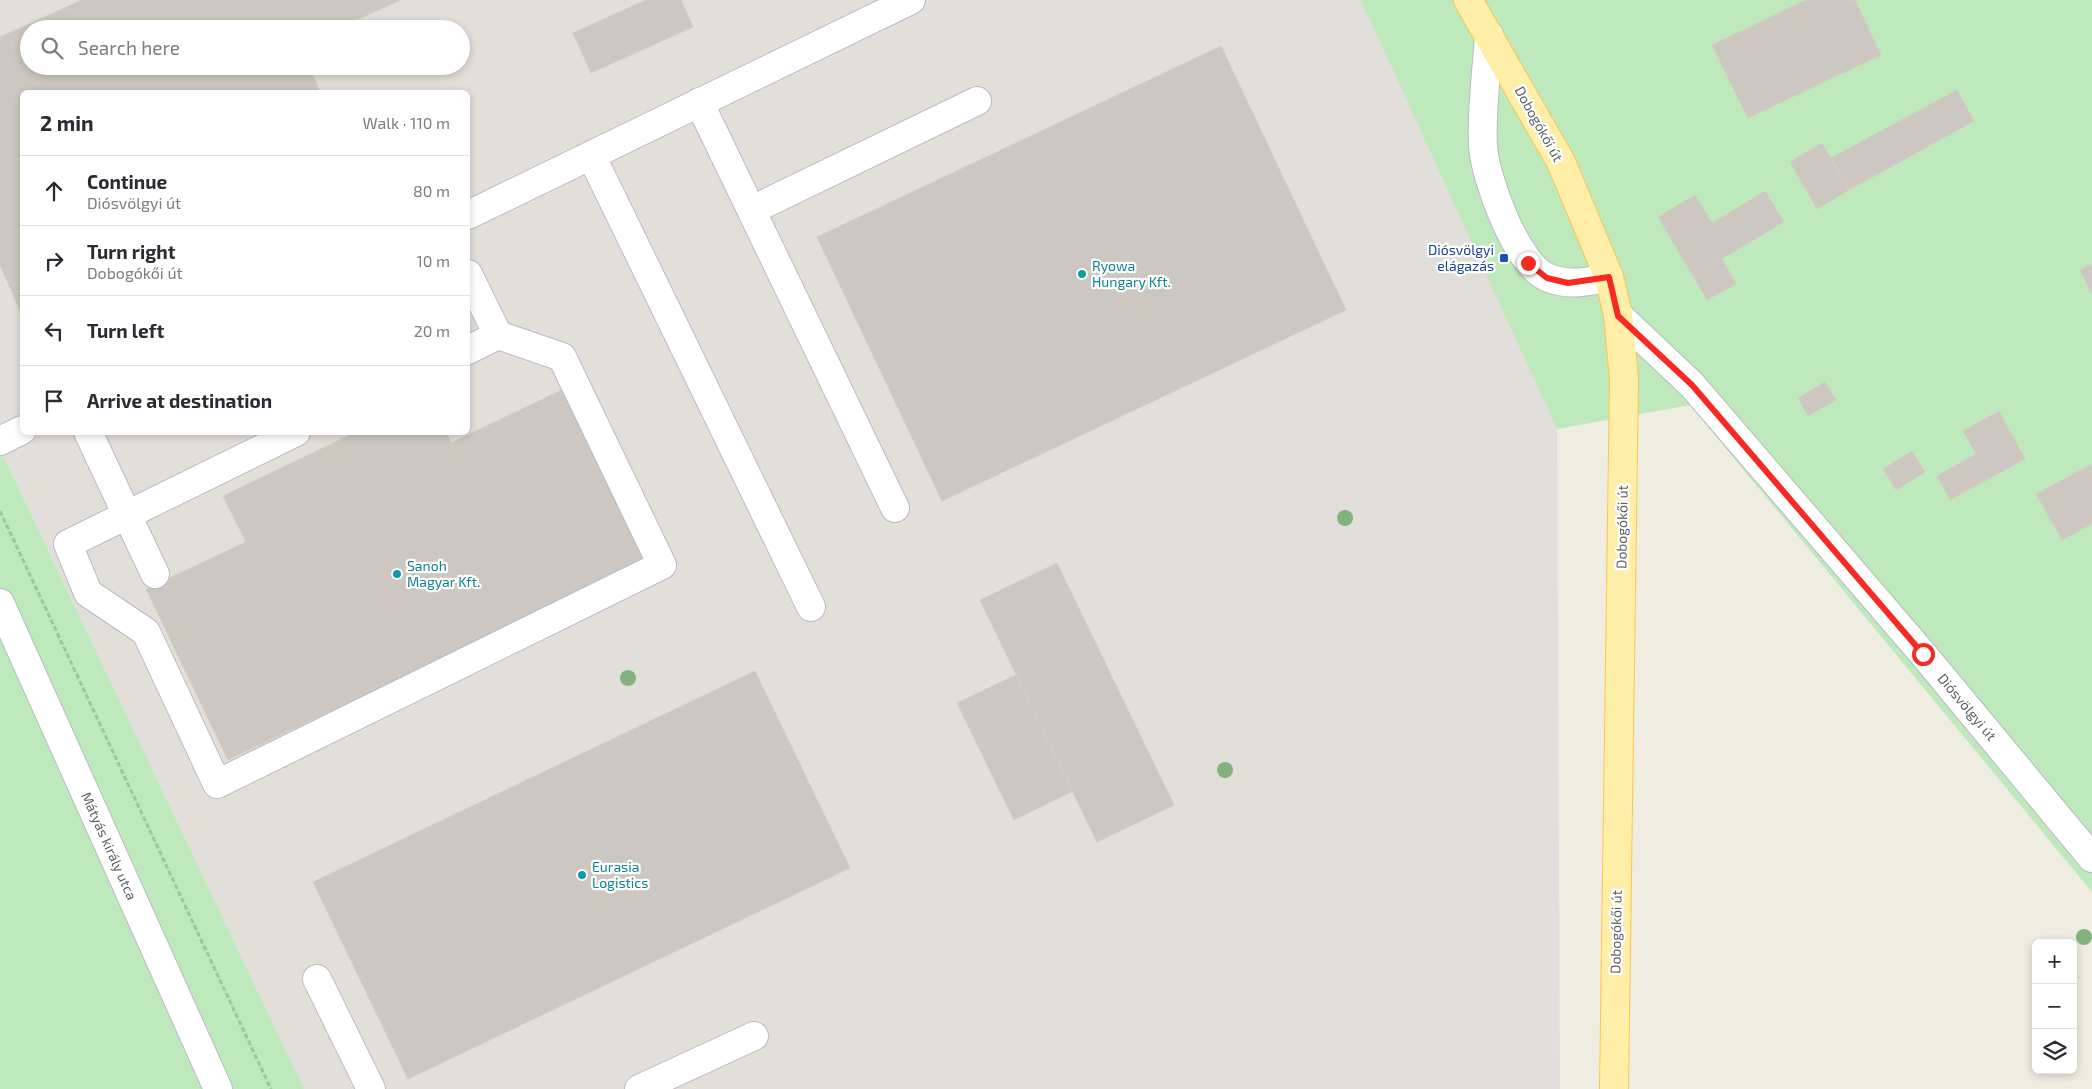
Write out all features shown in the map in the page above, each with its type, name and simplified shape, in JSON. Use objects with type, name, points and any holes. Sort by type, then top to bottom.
[{"type":"main road","name":"Dobogókői út","points":[[1468,0],[1561,162],[1609,277],[1618,316],[1624,379],[1614,1089]]},
{"type":"street","points":[[470,214],[911,0]]},
{"type":"street","points":[[1489,35],[1483,147],[1492,188],[1512,236],[1528,263],[1547,278],[1568,283],[1609,277]]},
{"type":"street","points":[[752,210],[977,101]]},
{"type":"street","points":[[699,102],[895,508]]},
{"type":"street","points":[[591,155],[811,607]]},
{"type":"street","points":[[470,278],[498,336]]},
{"type":"street","name":"Diósvölgyi út","points":[[1618,316],[1692,385],[1923,654],[2092,858]]},
{"type":"street","points":[[290,435],[68,544],[88,593],[146,632],[217,784],[662,565],[562,357],[498,336],[470,349]]},
{"type":"street","points":[[0,441],[20,431]]},
{"type":"street","points":[[89,435],[155,574]]},
{"type":"street","name":"Mátyás király utca","points":[[0,603],[218,1089]]},
{"type":"street","points":[[317,979],[370,1089]]},
{"type":"street","points":[[639,1089],[754,1036]]},
{"type":"path","points":[[0,511],[271,1089]]},
{"type":"shaded area","points":[[0,0],[1370,0],[1431,134],[1557,429],[1560,1089],[304,1089],[0,449]]},
{"type":"green space","points":[[1361,0],[2092,0],[2092,892],[1690,405],[1557,429]]},
{"type":"green space","points":[[0,449],[304,1089],[0,1089]]},
{"type":"building","points":[[82,0],[401,0],[356,20],[38,20]]},
{"type":"building","points":[[646,0],[681,0],[693,27],[591,73],[573,33]]},
{"type":"building","points":[[1806,0],[1855,0],[1881,55],[1748,118],[1712,45]]},
{"type":"building","points":[[20,28],[20,75],[313,75],[319,90],[20,90],[20,310],[0,265],[0,37]]},
{"type":"building","name":"Ryowa Hungary Kft.","points":[[1221,46],[1346,310],[942,501],[817,237]]},
{"type":"building","points":[[1957,90],[1974,121],[1849,190],[1831,158]]},
{"type":"building","points":[[1822,143],[1849,190],[1817,209],[1790,162]]},
{"type":"building","points":[[1765,191],[1784,222],[1693,276],[1658,217],[1695,195],[1712,223]]},
{"type":"building","points":[[1722,259],[1736,284],[1707,300],[1693,276]]},
{"type":"building","points":[[2092,264],[2092,294],[2080,270]]},
{"type":"building","points":[[1825,382],[1836,400],[1808,416],[1798,398]]},
{"type":"building","name":"Sanoh Magyar Kft.","points":[[566,388],[648,559],[228,760],[146,589],[246,542],[223,496],[350,435],[447,435],[451,443]]},
{"type":"building","points":[[1999,411],[2025,459],[1950,500],[1937,476],[1976,454],[1963,431]]},
{"type":"building","points":[[1912,451],[1925,472],[1896,490],[1883,469]]},
{"type":"building","points":[[2092,464],[2092,524],[2062,540],[2036,494]]},
{"type":"building","points":[[1057,563],[1174,805],[1097,842],[980,600]]},
{"type":"building","name":"Eurasia Logistics","points":[[755,671],[850,868],[408,1079],[313,882]]},
{"type":"building","points":[[1016,675],[1073,791],[1014,820],[957,703]]},
{"type":"place","name":"Diósvölgyi elágazás","points":[[1504,258]]},
{"type":"place","name":"Ryowa Hungary Kft.","points":[[1082,274]]},
{"type":"place","name":"Sanoh Magyar Kft.","points":[[397,574]]},
{"type":"place","name":"Eurasia Logistics","points":[[582,875]]},
{"type":"route","points":[[1528,263],[1547,278],[1568,283],[1609,277],[1618,316],[1692,385],[1923,654]]}]
